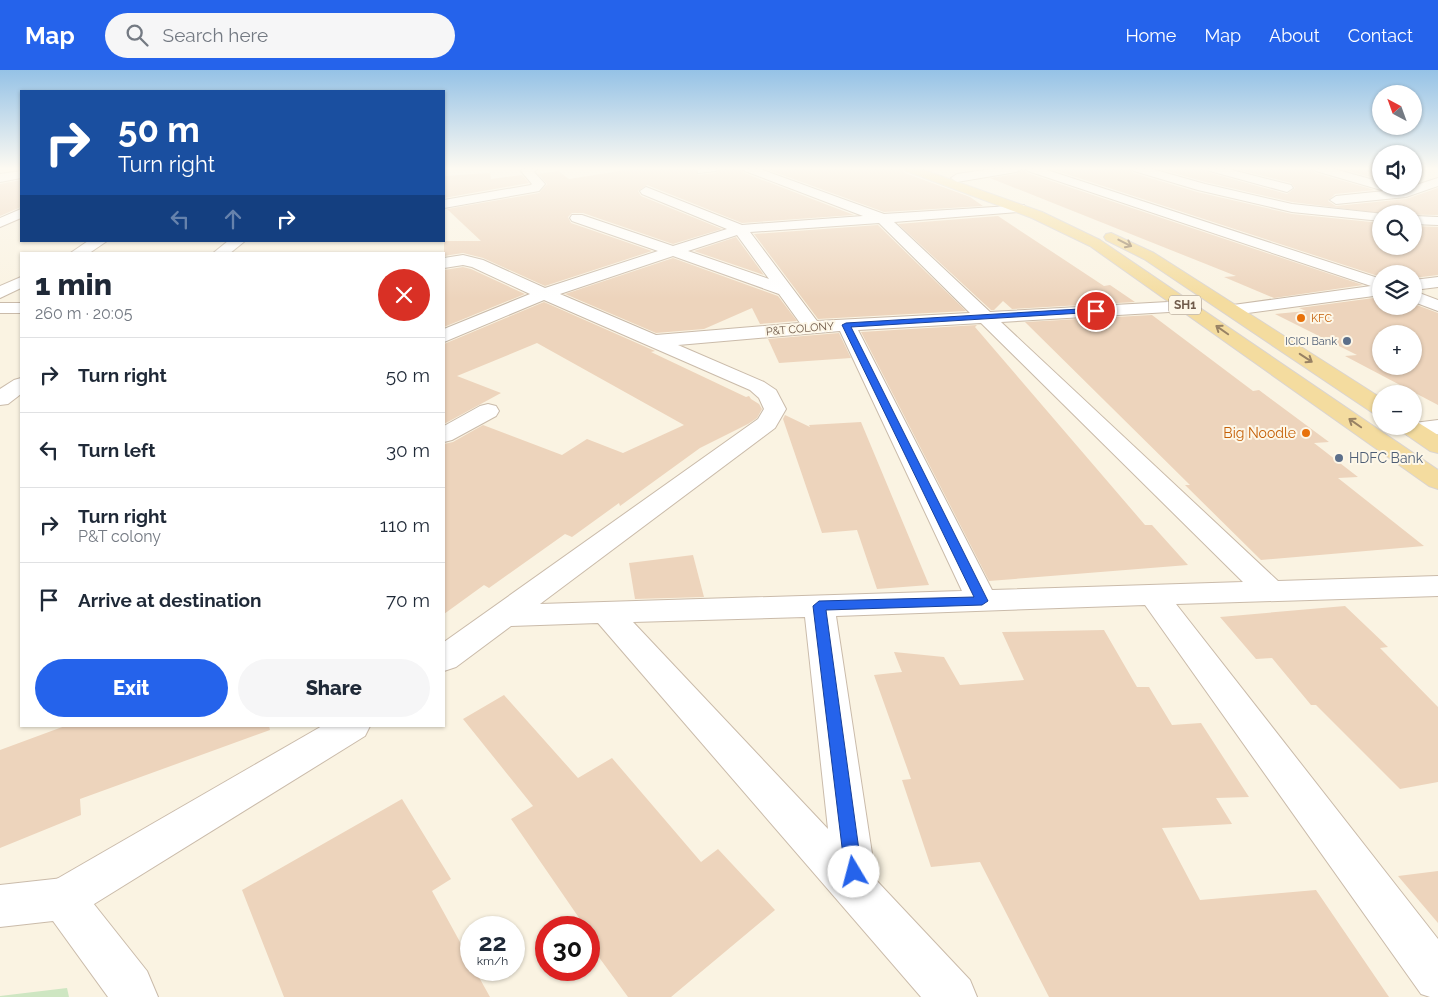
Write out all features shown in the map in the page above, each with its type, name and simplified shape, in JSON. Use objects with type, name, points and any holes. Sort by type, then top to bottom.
[{"type":"main road","name":"SH1","points":[[1028,212],[1095,243],[1438,481]]},
{"type":"main road","name":"SH1","points":[[1052,212],[1108,235],[1150,256],[1372,402]]},
{"type":"main road","points":[[1422,435],[1438,446]]},
{"type":"street","points":[[0,223],[11,212]]},
{"type":"street","points":[[699,212],[740,229],[812,327]]},
{"type":"street","points":[[866,212],[882,218],[1271,592]]},
{"type":"street","points":[[445,336],[544,294],[740,229],[961,212]]},
{"type":"street","points":[[1163,212],[1372,281]]},
{"type":"street","points":[[1334,212],[1372,216]]},
{"type":"street","points":[[577,218],[784,290]]},
{"type":"street","points":[[1422,220],[1438,221]]},
{"type":"street","points":[[80,252],[98,242]]},
{"type":"street","points":[[222,252],[237,242]]},
{"type":"street","points":[[445,262],[463,260],[477,262],[544,294],[757,386],[768,395],[775,409],[767,423],[445,658]]},
{"type":"street","points":[[1422,284],[1438,282]]},
{"type":"street","points":[[0,293],[20,283]]},
{"type":"street","points":[[1233,310],[1372,291]]},
{"type":"street","points":[[1422,299],[1438,306]]},
{"type":"street","name":"P&T COLONY","points":[[653,342],[812,327],[1186,306]]},
{"type":"street","points":[[0,308],[20,308]]},
{"type":"street","points":[[846,325],[982,601]]},
{"type":"street","points":[[445,434],[488,411]]},
{"type":"street","points":[[1422,428],[1438,427]]},
{"type":"street","points":[[501,616],[1438,586]]},
{"type":"street","points":[[1153,595],[1438,977]]},
{"type":"street","points":[[819,606],[856,890]]},
{"type":"street","points":[[605,612],[953,997]]},
{"type":"street","points":[[0,906],[63,899],[350,727]]},
{"type":"street","points":[[63,899],[130,988],[134,997]]},
{"type":"green space","points":[[67,988],[69,997],[0,997],[0,996]]},
{"type":"building","points":[[0,212],[9,212],[0,216]]},
{"type":"building","points":[[450,212],[681,212],[722,229],[673,244],[583,213],[572,213],[568,217],[571,223],[652,251],[545,286],[483,258],[463,253],[445,256],[445,241],[481,241]]},
{"type":"building","points":[[715,212],[847,212],[854,215],[742,223]]},
{"type":"building","points":[[1076,212],[1145,212],[1363,285],[1274,298],[1224,277],[1236,276]]},
{"type":"building","points":[[1183,212],[1284,212],[1372,222],[1372,255],[1422,255],[1422,226],[1438,227],[1438,275],[1422,277],[1422,265],[1372,265],[1372,274]]},
{"type":"building","points":[[1422,212],[1438,212],[1438,215],[1422,215]]},
{"type":"building","points":[[998,216],[1104,286],[1110,285],[1135,302],[1012,309],[1003,301],[994,310],[991,310],[898,224]]},
{"type":"building","points":[[878,225],[966,311],[818,319],[754,234]]},
{"type":"building","points":[[736,237],[764,275],[694,251]]},
{"type":"building","points":[[673,258],[778,296],[797,321],[760,324],[752,308],[704,329],[656,333],[565,294]]},
{"type":"building","points":[[463,267],[471,269],[525,294],[445,327],[445,270]]},
{"type":"building","points":[[1372,298],[1372,315],[1422,315],[1422,307],[1438,313],[1438,405],[1422,397],[1422,385],[1400,385],[1381,375],[1422,375],[1422,325],[1372,325],[1372,370],[1345,356],[1357,355],[1275,314],[1306,311],[1299,308]]},
{"type":"building","points":[[544,302],[655,351],[651,352],[746,397],[749,396],[762,409],[757,418],[748,424],[700,448],[620,506],[619,503],[572,537],[565,534],[489,588],[484,585],[445,613],[445,444],[453,442],[483,425],[562,455],[587,439],[623,453],[684,425],[537,343],[457,376],[501,393],[445,423],[445,344]]},
{"type":"building","points":[[1152,315],[1253,391],[1259,390],[1329,442],[1314,443],[1358,477],[1338,478],[1424,546],[1261,560],[1185,485],[1190,485],[1025,322]]},
{"type":"building","points":[[977,325],[975,327],[1145,525],[1152,525],[1188,565],[989,581],[861,332]]},
{"type":"building","points":[[839,333],[851,358],[779,363],[768,339]]},
{"type":"building","points":[[785,415],[810,427],[809,425],[861,422],[929,585],[877,589],[857,530],[822,533],[783,419]]},
{"type":"building","points":[[693,555],[704,597],[635,599],[629,563]]},
{"type":"building","points":[[1345,606],[1388,647],[1380,648],[1438,707],[1438,782],[1400,789],[1316,705],[1311,705],[1272,658],[1256,659],[1220,617]]},
{"type":"building","points":[[1104,630],[1137,687],[1149,687],[1172,725],[1201,723],[1249,797],[1216,798],[1232,824],[1162,828],[1200,900],[1316,890],[1389,997],[1049,997],[980,862],[931,867],[902,780],[911,779],[874,675],[902,672],[894,652],[944,657],[960,685],[1024,680],[1002,632]]},
{"type":"building","points":[[504,695],[578,778],[612,758],[701,862],[718,849],[775,910],[671,997],[628,997],[600,959],[600,916],[578,916],[511,819],[533,806],[463,719]]},
{"type":"building","points":[[62,727],[269,727],[270,730],[80,799],[81,815],[0,848],[0,750]]},
{"type":"building","points":[[402,799],[451,879],[432,891],[460,942],[460,981],[481,981],[490,997],[284,997],[242,890]]},
{"type":"building","points":[[1438,871],[1438,923],[1398,876]]},
{"type":"place","name":"KFC","points":[[1301,318]]},
{"type":"place","name":"ICICI Bank","points":[[1347,341]]},
{"type":"place","name":"Big Noodle","points":[[1306,433]]},
{"type":"place","name":"HDFC Bank","points":[[1339,458]]},
{"type":"route","points":[[854,872],[819,606],[982,601],[846,325],[1096,311]]}]
